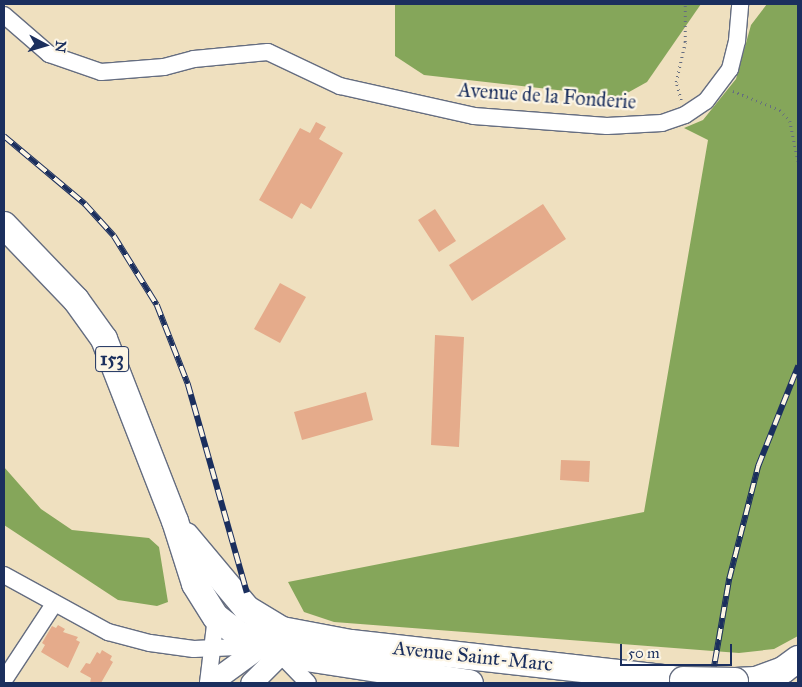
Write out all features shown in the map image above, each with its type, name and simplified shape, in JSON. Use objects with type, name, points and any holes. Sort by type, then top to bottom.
[{"type":"main road","name":"153","points":[[4,226],[76,300],[104,339],[175,521],[195,584],[216,617],[275,643]]},
{"type":"main road","name":"153","points":[[175,521],[216,575],[253,613],[275,643]]},
{"type":"main road","name":"Avenue Saint-Marc","points":[[275,643],[351,643],[683,680],[756,680],[786,671]]},
{"type":"main road","name":"Avenue Saint-Marc","points":[[275,643],[470,683]]},
{"type":"street","name":"Avenue de la Fonderie","points":[[4,15],[49,54],[101,72],[164,67],[194,59],[268,52],[340,86],[474,116],[607,126],[662,123],[685,115],[706,101],[730,69],[737,41],[740,4]]},
{"type":"street","points":[[4,575],[108,632],[150,643],[214,650],[275,643]]},
{"type":"street","points":[[6,677],[54,604]]},
{"type":"street","points":[[209,683],[216,617]]},
{"type":"street","points":[[209,683],[275,643]]},
{"type":"street","points":[[251,683],[275,643]]},
{"type":"street","points":[[275,643],[308,683]]},
{"type":"path","points":[[685,4],[685,42],[676,82],[685,115]]},
{"type":"path","points":[[718,84],[780,110],[790,120],[798,161]]},
{"type":"green space","points":[[395,4],[701,4],[647,82],[620,97],[424,75],[395,56]]},
{"type":"green space","points":[[767,4],[798,4],[798,636],[774,649],[739,653],[334,622],[304,612],[288,582],[644,512],[708,140],[684,128],[703,120],[736,79],[751,25]]},
{"type":"green space","points":[[4,467],[41,509],[72,530],[149,538],[159,547],[168,602],[157,606],[118,600],[4,525]]},
{"type":"building","points":[[316,122],[326,127],[319,139],[343,153],[311,209],[301,203],[292,219],[259,200],[300,128],[310,133]]},
{"type":"building","points":[[543,204],[566,239],[472,301],[449,265]]},
{"type":"building","points":[[435,209],[456,241],[439,252],[418,220]]},
{"type":"building","points":[[280,283],[306,297],[280,343],[254,329]]},
{"type":"building","points":[[435,335],[464,337],[459,447],[431,445]]},
{"type":"building","points":[[366,392],[373,420],[302,440],[294,412]]},
{"type":"building","points":[[561,460],[590,461],[589,482],[560,480]]},
{"type":"building","points":[[58,625],[65,629],[63,632],[78,637],[76,640],[80,642],[68,668],[41,652],[45,645],[42,643],[52,626],[56,628]]},
{"type":"building","points":[[102,650],[112,656],[110,660],[113,662],[101,683],[90,683],[91,678],[80,672],[86,663],[90,664],[97,652],[100,654]]},
{"type":"railway","points":[[4,136],[85,204],[114,236],[157,305],[188,384],[247,593]]},
{"type":"railway","points":[[711,683],[729,579],[758,466],[798,366]]}]
